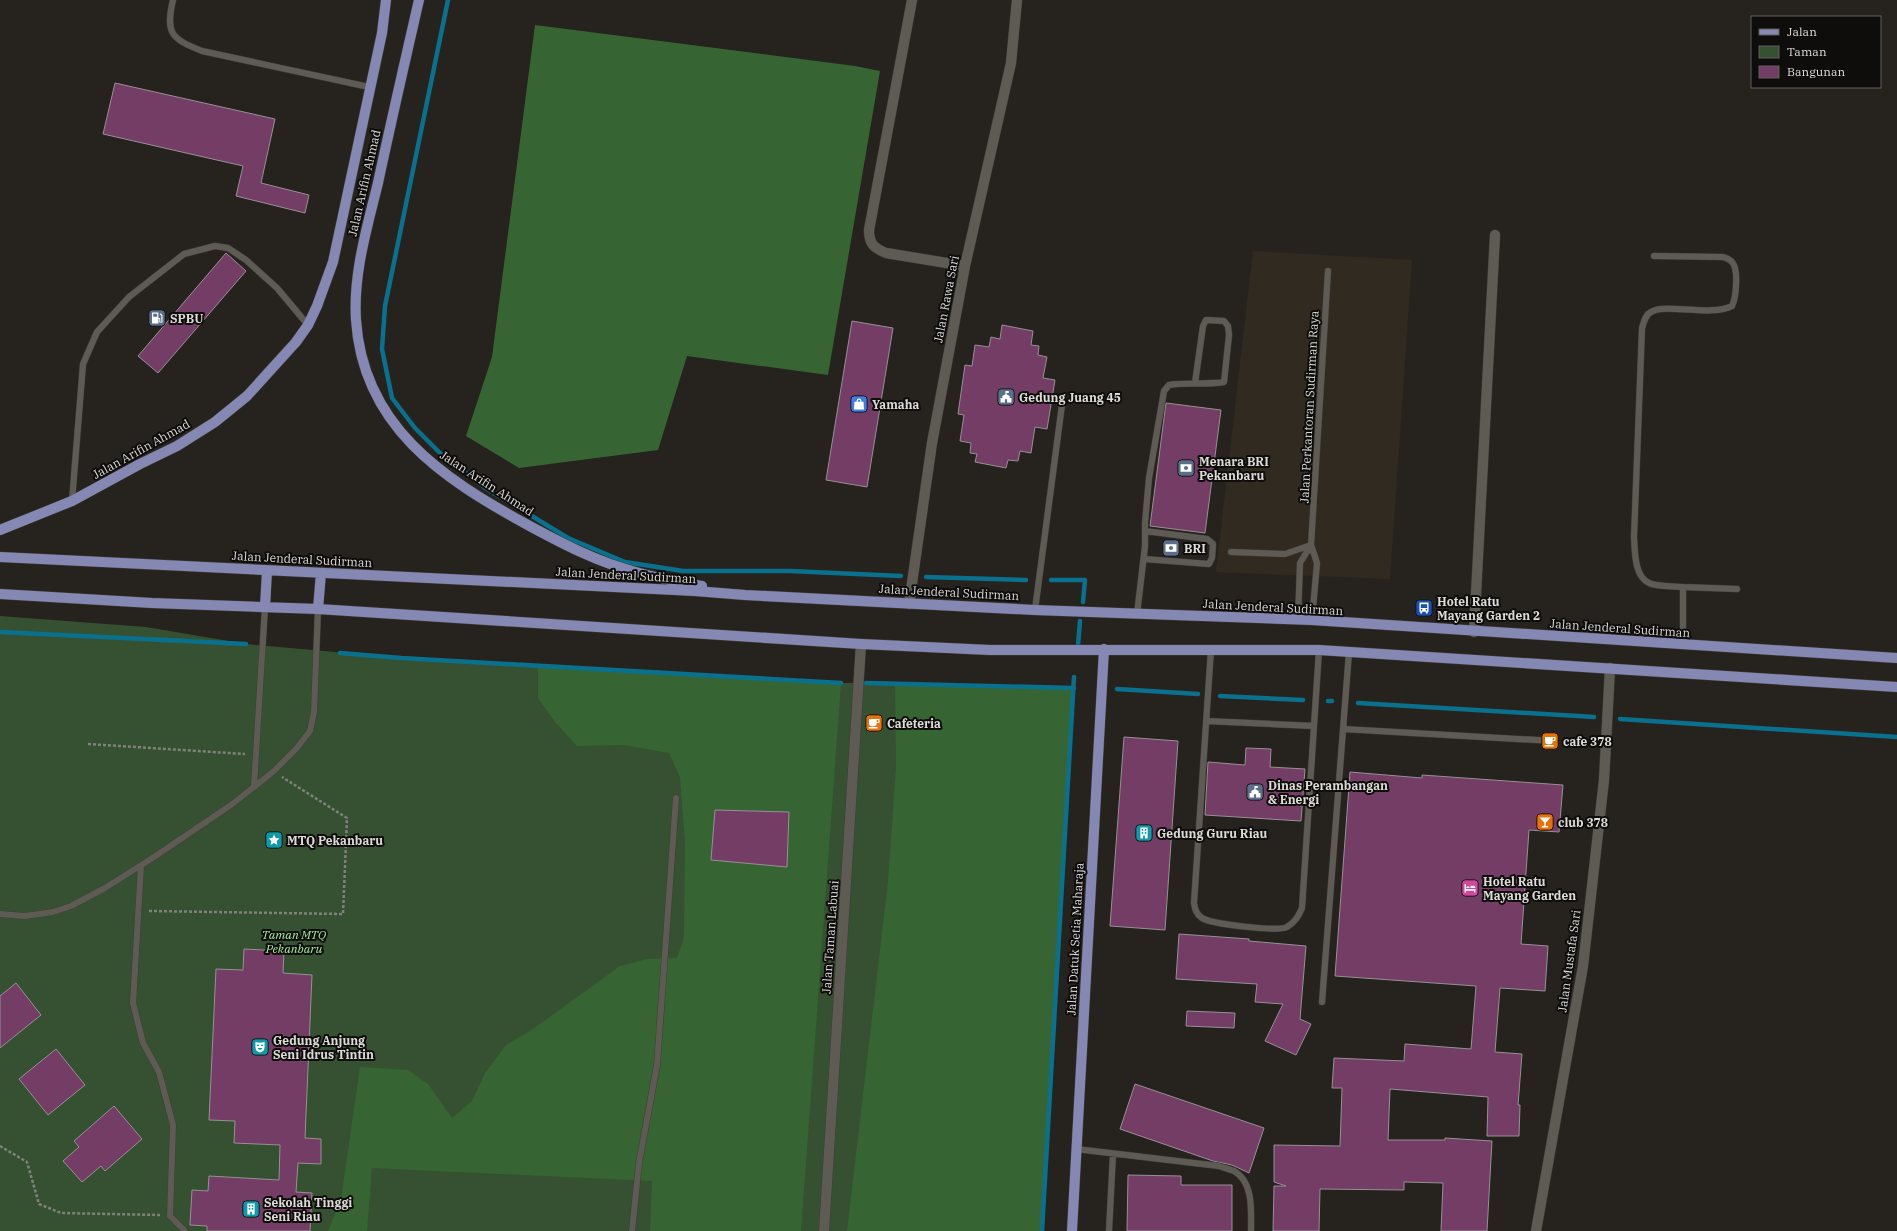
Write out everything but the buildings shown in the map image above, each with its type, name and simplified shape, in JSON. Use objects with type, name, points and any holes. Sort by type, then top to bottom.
[{"type":"main road","name":"Jalan Arifin Ahmad","points":[[0,530],[72,501],[140,464],[177,446],[215,422],[247,396],[292,348],[308,325],[317,306],[333,262],[382,33],[386,0]]},
{"type":"main road","name":"Jalan Arifin Ahmad","points":[[419,0],[358,272],[356,321],[358,338],[365,370],[380,401],[400,432],[430,463],[472,492],[565,545],[603,562],[636,572],[745,596]]},
{"type":"main road","name":"Jalan Jenderal Sudirman","points":[[0,557],[695,591],[745,596],[909,604],[1312,620],[1474,632],[1897,658]]},
{"type":"main road","points":[[265,607],[267,571]]},
{"type":"main road","points":[[318,609],[321,573]]},
{"type":"main road","points":[[0,594],[152,603],[318,609],[861,644],[990,650],[1319,650],[1897,687]]},
{"type":"main road","name":"Jalan Datuk Setia Maharaja","points":[[1072,1231],[1104,649]]},
{"type":"street","points":[[912,0],[868,230],[869,238],[871,244],[877,250],[886,253],[966,266]]},
{"type":"street","name":"Jalan Rawa Sari","points":[[909,604],[932,443],[966,266],[1010,63],[1018,0]]},
{"type":"street","points":[[1474,632],[1495,235]]},
{"type":"street","name":"Jalan Taman Labuai","points":[[824,1231],[861,644]]},
{"type":"street","name":"Jalan Mustafa Sari","points":[[1536,1231],[1583,966],[1604,780],[1610,668]]},
{"type":"lane","points":[[173,0],[170,18],[172,32],[176,39],[183,43],[202,51],[370,87]]},
{"type":"lane","points":[[72,501],[83,364],[97,332],[129,297],[184,254],[215,246],[228,248],[246,260],[277,288],[308,325]]},
{"type":"lane","points":[[1654,256],[1723,257],[1731,261],[1735,266],[1736,292],[1732,306],[1726,309],[1693,311],[1662,309],[1651,311],[1645,317],[1642,328],[1634,537],[1635,558],[1643,579],[1650,584],[1684,588],[1737,589]]},
{"type":"lane","name":"Jalan Perkantoran Sudirman Raya","points":[[1312,620],[1317,564],[1312,545],[1328,271]]},
{"type":"lane","points":[[1137,614],[1144,559],[1149,478],[1164,392],[1169,385],[1221,383],[1225,380],[1229,335],[1228,326],[1224,321],[1206,320],[1203,326],[1195,383]]},
{"type":"lane","points":[[1035,610],[1063,398]]},
{"type":"lane","points":[[1144,559],[1209,564],[1214,551],[1213,544],[1207,539],[1145,531]]},
{"type":"lane","points":[[1231,552],[1284,554],[1312,545]]},
{"type":"lane","points":[[1298,620],[1300,563],[1312,545]]},
{"type":"lane","points":[[1683,645],[1684,588]]},
{"type":"lane","points":[[254,786],[265,607]]},
{"type":"lane","points":[[0,914],[24,916],[53,912],[71,906],[105,888],[140,866],[231,805],[274,771],[296,749],[310,731],[314,712],[318,609]]},
{"type":"lane","points":[[1211,649],[1197,846],[1194,903],[1195,912],[1202,919],[1212,922],[1268,930],[1286,928],[1297,919],[1302,908],[1319,650]]},
{"type":"lane","points":[[1322,1002],[1349,652]]},
{"type":"lane","points":[[1206,721],[1314,726]]},
{"type":"lane","points":[[1343,729],[1554,741]]},
{"type":"lane","points":[[632,1231],[639,1163],[657,1065],[676,798]]},
{"type":"lane","points":[[140,866],[139,911],[133,1003],[143,1043],[159,1072],[173,1125],[170,1216],[185,1231]]},
{"type":"lane","points":[[1076,1149],[1219,1166],[1234,1171],[1243,1179],[1249,1191],[1251,1231]]},
{"type":"lane","points":[[1109,1231],[1113,1154]]},
{"type":"path","points":[[88,744],[256,755]]},
{"type":"path","points":[[139,911],[343,914],[347,818],[274,771]]},
{"type":"path","points":[[0,1146],[27,1162],[39,1204],[61,1213],[170,1216]]},
{"type":"shaded area","points":[[1253,251],[1412,260],[1390,579],[1216,572]]},
{"type":"green space","points":[[535,25],[855,66],[880,71],[828,375],[687,356],[658,450],[519,468],[466,436],[492,357]]},
{"type":"green space","name":"Taman MTQ Pekanbaru","points":[[0,616],[146,627],[246,644],[401,658],[835,683],[909,683],[1074,688],[1042,1231],[0,1231]]},
{"type":"green space","points":[[538,666],[841,683],[801,1231],[650,1231],[652,1181],[372,1168],[367,1231],[328,1231],[341,1200],[360,1067],[408,1070],[428,1084],[452,1118],[472,1101],[485,1073],[506,1045],[533,1029],[620,966],[647,959],[677,958],[684,937],[685,842],[680,777],[669,753],[624,745],[577,746],[555,722],[538,698]]},
{"type":"green space","points":[[895,683],[1074,688],[1042,1231],[847,1231],[888,882],[896,767]]},
{"type":"waterway","points":[[448,0],[385,306],[382,349],[392,398],[415,428],[441,454],[484,487],[568,538],[625,562],[683,571],[790,571],[901,576]]},
{"type":"waterway","points":[[926,577],[1026,580]]},
{"type":"waterway","points":[[1051,580],[1085,580],[1083,602]]},
{"type":"waterway","points":[[1078,645],[1080,621]]},
{"type":"waterway","points":[[0,632],[246,644]]},
{"type":"waterway","points":[[340,653],[401,658],[841,683]]},
{"type":"waterway","points":[[1042,1231],[1074,677]]},
{"type":"waterway","points":[[866,683],[1074,688]]},
{"type":"waterway","points":[[1117,689],[1198,694]]},
{"type":"waterway","points":[[1220,696],[1303,700]]},
{"type":"waterway","points":[[1358,703],[1594,717]]},
{"type":"waterway","points":[[1620,719],[1897,737]]},
{"type":"place","name":"SPBU","points":[[157,318]]},
{"type":"place","name":"Gedung Juang 45","points":[[1006,397]]},
{"type":"place","name":"Yamaha","points":[[859,404]]},
{"type":"place","name":"Menara BRI Pekanbaru","points":[[1186,468]]},
{"type":"place","name":"BRI","points":[[1171,548]]},
{"type":"place","name":"Hotel Ratu Mayang Garden 2","points":[[1424,608]]},
{"type":"place","name":"Cafeteria","points":[[874,723]]},
{"type":"place","name":"cafe 378","points":[[1550,741]]},
{"type":"place","name":"Dinas Perambangan & Energi","points":[[1255,792]]},
{"type":"place","name":"club 378","points":[[1545,822]]},
{"type":"place","name":"Gedung Guru Riau","points":[[1144,833]]},
{"type":"place","name":"MTQ Pekanbaru","points":[[274,840]]},
{"type":"place","name":"Hotel Ratu Mayang Garden","points":[[1470,888]]},
{"type":"place","name":"Gedung Anjung Seni Idrus Tintin","points":[[260,1047]]},
{"type":"place","name":"Sekolah Tinggi Seni Riau","points":[[251,1209]]}]
